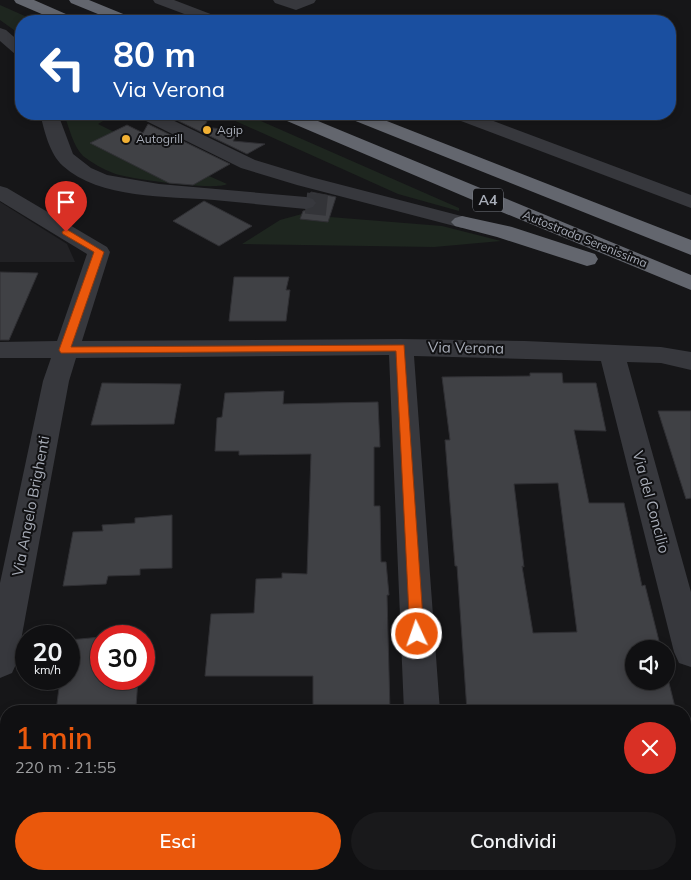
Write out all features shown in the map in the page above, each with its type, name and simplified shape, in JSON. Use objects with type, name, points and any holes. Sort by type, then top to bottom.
[{"type":"highway","points":[[21,0],[56,15]]},
{"type":"highway","points":[[76,0],[113,15]]},
{"type":"highway","name":"Autostrada Serenissima","points":[[300,120],[691,283]]},
{"type":"highway","name":"A4","points":[[369,120],[691,248]]},
{"type":"highway","points":[[452,219],[545,245],[691,294]]},
{"type":"street","points":[[160,0],[200,15]]},
{"type":"street","points":[[280,0],[296,6],[309,0]]},
{"type":"street","points":[[0,34],[15,46]]},
{"type":"street","points":[[51,120],[63,153],[70,162],[95,177],[153,189],[306,203]]},
{"type":"street","points":[[158,120],[248,164],[304,181],[452,219]]},
{"type":"street","points":[[475,120],[691,202]]},
{"type":"street","name":"Via Angelo Brighenti","points":[[0,192],[99,252],[56,381],[0,662]]},
{"type":"street","points":[[333,206],[452,219]]},
{"type":"street","points":[[401,347],[422,705]]},
{"type":"street","name":"Via Verona","points":[[0,350],[401,347],[661,355],[691,361]]},
{"type":"street","name":"Via del Concilio","points":[[612,353],[691,652]]},
{"type":"shaded area","points":[[0,5],[22,15],[15,15],[15,31],[0,20]]},
{"type":"shaded area","points":[[66,120],[100,120],[103,121],[98,124],[114,132],[91,143],[164,180],[180,171],[200,181],[209,176],[227,184],[220,186],[190,185],[122,175],[109,171],[90,161],[83,156],[74,142]]},
{"type":"shaded area","points":[[233,120],[259,120],[459,208],[459,211],[398,194]]},
{"type":"shaded area","points":[[0,202],[67,244],[75,262],[0,262]]},
{"type":"shaded area","points":[[302,214],[300,219],[327,222],[330,217],[442,226],[501,241],[434,247],[242,244],[280,220]]},
{"type":"building","points":[[176,120],[208,120],[204,127],[239,131],[233,141],[265,144],[247,154]]},
{"type":"building","points":[[148,124],[230,164],[193,185],[169,183],[90,143],[127,125],[143,133]]},
{"type":"building","points":[[311,192],[336,197],[328,222],[300,219],[303,211],[314,209],[318,204],[314,198],[309,196]]},
{"type":"building","points":[[204,201],[252,226],[219,246],[173,221]]},
{"type":"building","points":[[0,272],[38,273],[9,340],[0,340]]},
{"type":"building","points":[[234,277],[289,277],[286,290],[290,290],[286,321],[229,321]]},
{"type":"building","points":[[530,373],[562,373],[563,383],[596,383],[606,431],[574,430],[589,503],[624,503],[642,586],[645,585],[659,640],[625,640],[625,690],[671,690],[674,705],[467,705],[457,566],[455,566],[445,440],[450,440],[442,377],[530,376]],"holes":[[[558,483],[577,632],[533,633],[522,566],[524,567],[514,484]]]},
{"type":"building","points":[[102,383],[181,384],[174,424],[91,425]]},
{"type":"building","points":[[284,391],[283,404],[378,402],[380,447],[374,447],[374,506],[380,506],[381,562],[386,562],[389,595],[387,595],[390,705],[313,705],[313,676],[205,676],[211,614],[254,613],[256,579],[282,578],[282,573],[307,574],[311,454],[239,455],[239,451],[215,451],[217,418],[222,417],[225,393]]},
{"type":"building","points":[[658,411],[691,411],[691,498],[686,499]]},
{"type":"building","points":[[172,515],[172,568],[140,569],[140,575],[108,576],[106,584],[63,586],[73,532],[103,531],[102,525],[135,523],[135,518]]},
{"type":"building","points":[[90,638],[90,690],[137,690],[136,705],[57,705],[59,690],[80,690],[80,639]]},
{"type":"tunnel","points":[[306,203],[333,206]]},
{"type":"place","name":"Agip","points":[[207,130]]},
{"type":"place","name":"Autogrill","points":[[126,139]]},
{"type":"route","points":[[66,232],[99,252],[65,350],[401,347],[417,634]]}]
